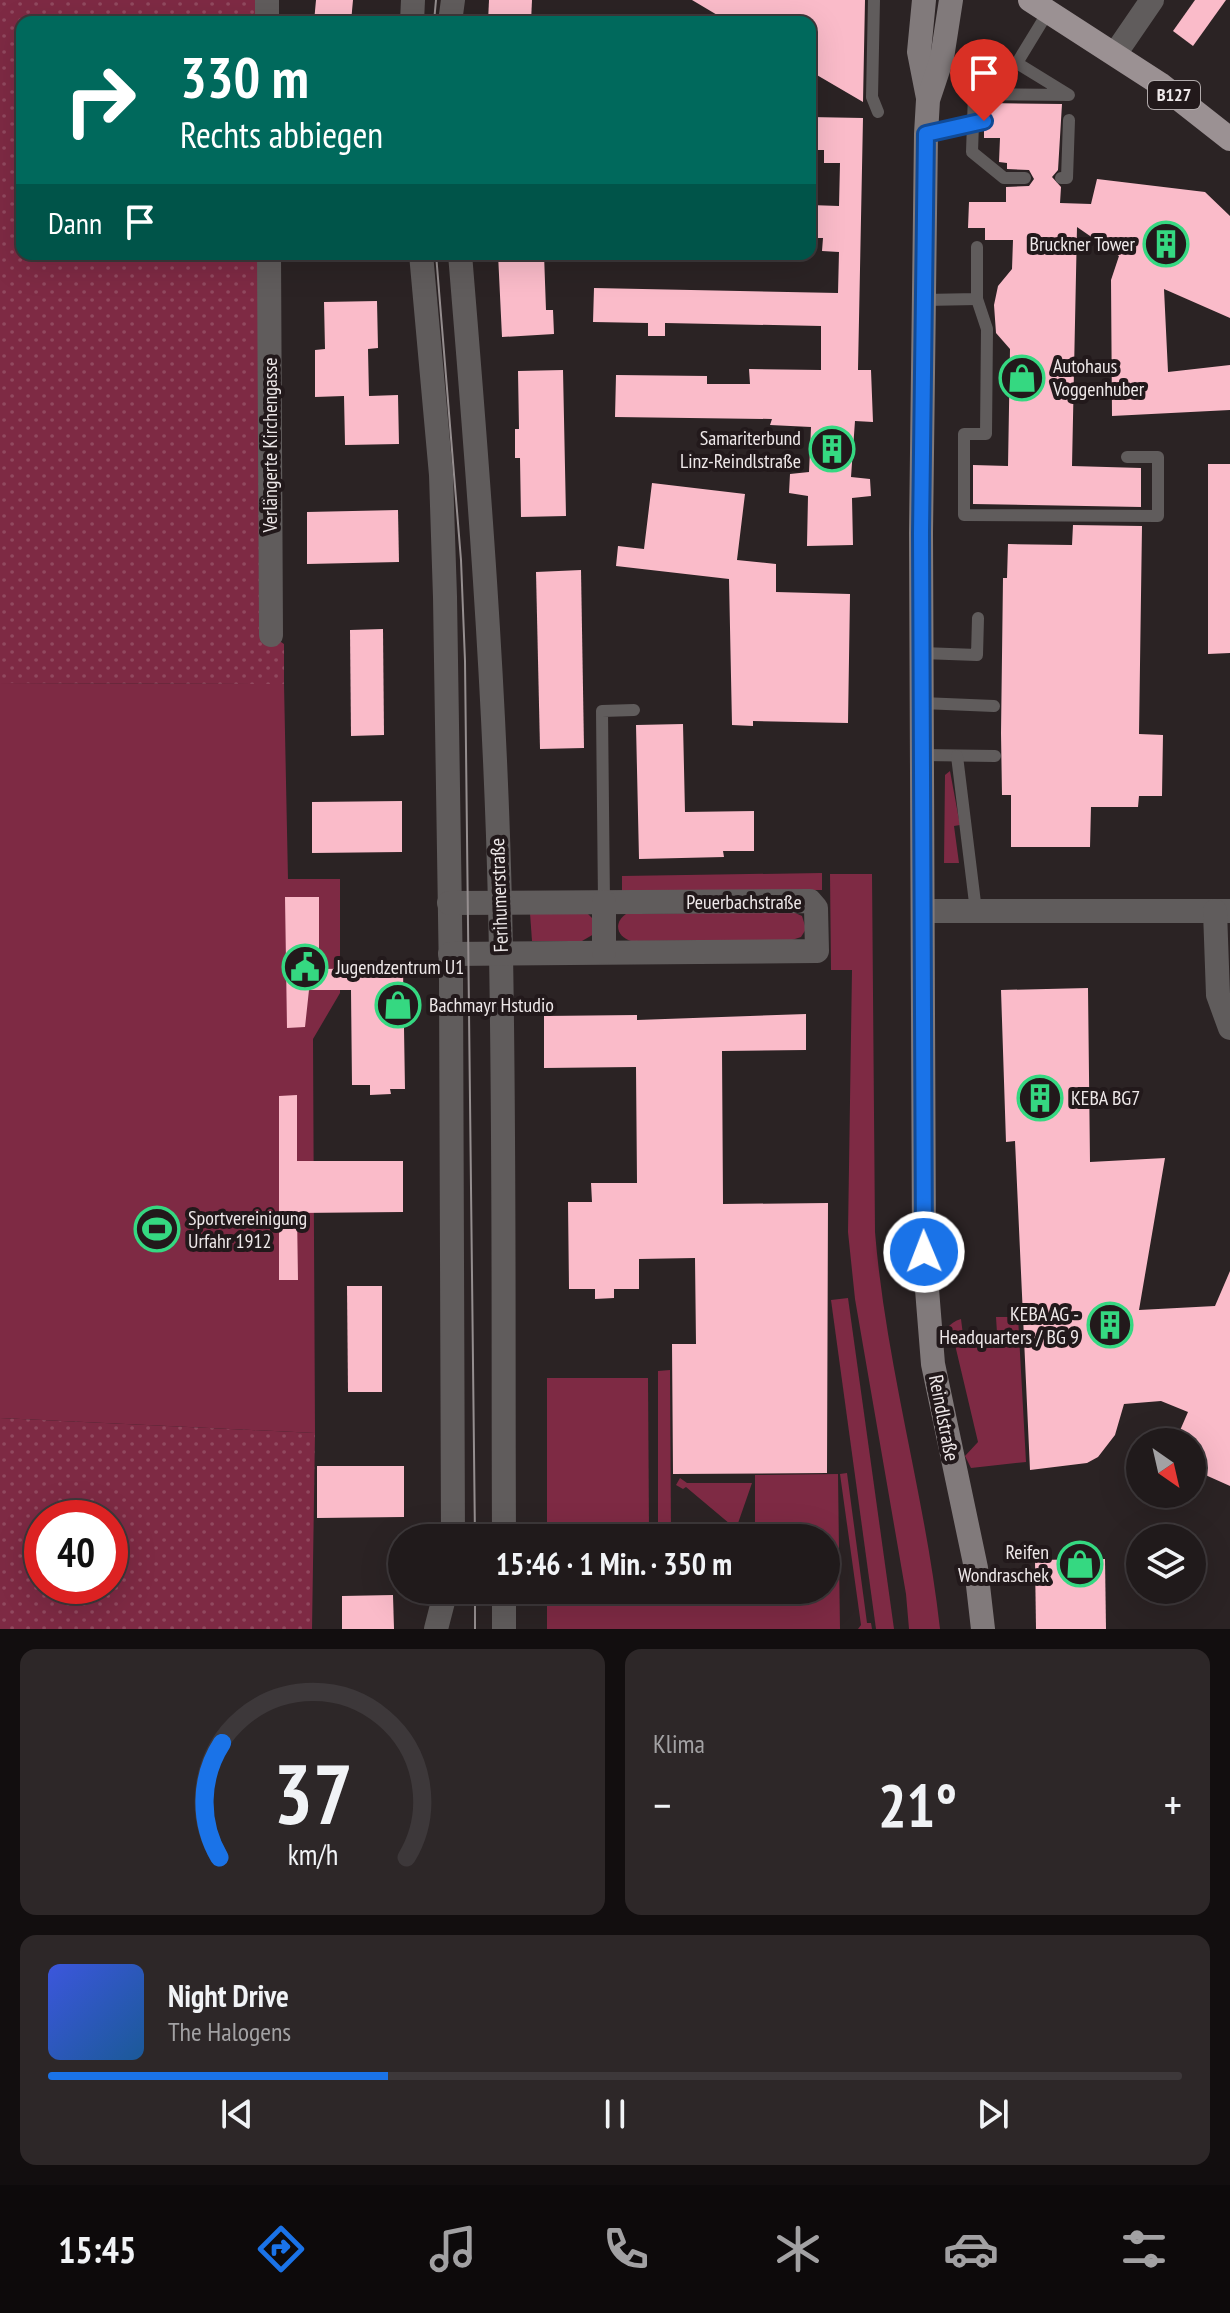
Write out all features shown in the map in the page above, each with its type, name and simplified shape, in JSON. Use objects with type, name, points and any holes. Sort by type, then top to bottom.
[{"type":"main road","name":"B127","points":[[1039,6],[1115,54],[1230,139]]},
{"type":"street","name":"Reindlstraße","points":[[924,0],[919,52],[928,100],[922,653],[922,1202],[933,1364],[976,1568],[983,1629]]},
{"type":"street","name":"Reindlstraße","points":[[928,100],[942,58],[951,0]]},
{"type":"street","points":[[1115,54],[1152,0]]},
{"type":"street","name":"Verlängerte Kirchengasse","points":[[269,260],[271,635]]},
{"type":"street","points":[[422,260],[441,475],[450,954],[453,1524]]},
{"type":"street","name":"Ferihumerstraße","points":[[460,260],[485,561],[500,903],[505,1149],[504,1524]]},
{"type":"street","name":"Peuerbachstraße","points":[[449,903],[810,901],[816,908],[817,951],[450,954]]},
{"type":"street","points":[[604,902],[604,952]]},
{"type":"street","points":[[923,911],[1223,911],[1218,995],[1230,1028]]},
{"type":"street","points":[[436,1629],[442,1604]]},
{"type":"street","points":[[504,1604],[504,1629]]},
{"type":"lane","points":[[874,0],[872,97],[878,112]]},
{"type":"lane","points":[[1017,63],[1039,6]]},
{"type":"lane","points":[[974,94],[1069,95],[1017,63],[977,63],[974,94],[978,123],[972,152],[1004,178],[1025,178]]},
{"type":"lane","points":[[1064,178],[1069,120]]},
{"type":"lane","points":[[926,134],[978,123]]},
{"type":"lane","points":[[977,247],[977,299],[987,329],[986,434],[964,434],[964,515],[1158,516],[1158,457],[1127,457]]},
{"type":"lane","points":[[924,300],[977,299]]},
{"type":"lane","points":[[922,653],[977,655],[978,618]]},
{"type":"lane","points":[[922,703],[994,706]]},
{"type":"lane","points":[[604,902],[602,711],[634,710]]},
{"type":"lane","points":[[923,755],[995,756]]},
{"type":"lane","points":[[957,756],[976,911]]},
{"type":"shaded area","points":[[0,0],[262,0],[262,16],[16,16],[16,260],[263,260],[263,630],[284,644],[284,684],[0,683]]},
{"type":"shaded area","name":"Sportvereinigung Urfahr 1912","points":[[0,683],[284,684],[288,879],[340,879],[340,993],[313,1039],[315,1433],[0,1418]]},
{"type":"shaded area","points":[[950,771],[960,825],[954,826],[959,863],[944,863],[945,775]]},
{"type":"shaded area","points":[[822,873],[822,890],[622,891],[622,876]]},
{"type":"shaded area","points":[[830,874],[872,874],[875,1232],[888,1332],[925,1529],[940,1629],[909,1629],[906,1594],[855,1299],[848,1232],[852,970],[831,970]]},
{"type":"shaded area","points":[[793,912],[802,916],[806,929],[801,937],[792,940],[631,941],[622,936],[618,929],[619,921],[626,914]]},
{"type":"shaded area","points":[[530,913],[587,913],[594,920],[594,934],[582,941],[532,941]]},
{"type":"shaded area","points":[[848,1298],[894,1629],[876,1629],[831,1300]]},
{"type":"shaded area","points":[[996,1317],[1018,1317],[1026,1462],[971,1468],[965,1456],[978,1442],[952,1332],[939,1345],[947,1329],[961,1319],[963,1335],[997,1333]]},
{"type":"shaded area","points":[[670,1370],[671,1524],[658,1524],[658,1371]]},
{"type":"shaded area","points":[[547,1378],[648,1378],[649,1524],[547,1524]]},
{"type":"shaded area","points":[[0,1418],[315,1433],[312,1629],[0,1629]]},
{"type":"shaded area","points":[[847,1473],[867,1623],[871,1623],[872,1629],[858,1629],[861,1625],[840,1474]]},
{"type":"shaded area","points":[[838,1474],[839,1524],[755,1524],[755,1475]]},
{"type":"shaded area","points":[[680,1478],[687,1483],[752,1483],[738,1524],[730,1524],[686,1487],[683,1489],[676,1485]]},
{"type":"shaded area","points":[[547,1604],[840,1604],[840,1629],[547,1629]]},
{"type":"building","points":[[316,0],[353,0],[352,16],[315,16]]},
{"type":"building","points":[[489,0],[532,0],[531,16],[488,16]]},
{"type":"building","points":[[692,0],[865,0],[863,102],[816,75],[816,16],[719,16]]},
{"type":"building","points":[[1195,0],[1226,0],[1193,46],[1173,31]]},
{"type":"building","points":[[985,103],[1062,104],[1058,170],[1052,177],[1061,187],[1060,203],[1091,204],[1097,179],[1205,192],[1230,216],[1230,318],[1164,289],[1168,372],[1230,365],[1230,410],[1112,416],[1111,280],[1119,256],[1077,227],[1072,466],[1141,468],[1141,507],[973,504],[973,465],[1008,466],[1010,349],[996,333],[994,305],[998,286],[1012,269],[1013,240],[985,240],[985,228],[968,228],[969,202],[1006,202],[1006,187],[1029,186],[1034,179],[1029,170],[1007,169],[1007,163],[999,162],[1000,138],[984,138],[984,130],[991,127],[993,120],[985,112]]},
{"type":"building","points":[[816,117],[863,118],[858,370],[871,370],[873,422],[855,421],[851,477],[870,479],[871,496],[852,498],[853,545],[807,546],[808,496],[789,493],[790,474],[809,472],[811,427],[770,425],[772,419],[615,417],[616,375],[707,376],[707,384],[750,384],[749,369],[821,370],[821,326],[665,323],[665,336],[648,336],[648,323],[593,322],[594,288],[838,293],[839,252],[822,251],[823,238],[816,238],[816,205],[839,206],[840,163],[824,163],[824,150],[816,150]]},
{"type":"building","points":[[498,260],[544,260],[546,310],[553,310],[554,334],[502,337]]},
{"type":"building","points":[[377,301],[378,348],[368,349],[369,396],[398,395],[399,444],[345,445],[344,396],[315,397],[315,350],[325,349],[324,302]]},
{"type":"building","points":[[563,370],[566,516],[521,517],[520,458],[515,458],[515,429],[519,429],[518,371]]},
{"type":"building","points":[[1208,464],[1230,464],[1230,653],[1208,654]]},
{"type":"building","points":[[652,483],[745,494],[737,560],[776,564],[776,592],[850,594],[848,723],[753,721],[753,726],[732,725],[729,579],[616,566],[618,546],[644,549]]},
{"type":"building","points":[[398,510],[399,562],[307,564],[307,512]]},
{"type":"building","points":[[1073,525],[1142,526],[1139,734],[1163,735],[1162,796],[1139,796],[1138,807],[1091,807],[1090,847],[1011,847],[1011,795],[1002,795],[1001,733],[1003,578],[1007,578],[1008,544],[1072,545]]},
{"type":"building","points":[[581,570],[584,748],[540,749],[536,572]]},
{"type":"building","points":[[383,629],[384,735],[351,736],[350,630]]},
{"type":"building","points":[[683,724],[685,812],[754,811],[754,851],[723,851],[724,857],[639,859],[636,725]]},
{"type":"building","points":[[402,801],[402,852],[312,853],[312,802]]},
{"type":"building","points":[[285,897],[319,897],[319,969],[403,968],[405,1089],[390,1089],[391,1094],[370,1095],[370,1085],[352,1085],[351,990],[309,990],[305,1027],[287,1028]]},
{"type":"building","name":"KEBA AG - Headquarters / BG 9","points":[[1088,988],[1090,1162],[1165,1158],[1139,1310],[1215,1306],[1230,1271],[1230,1486],[1206,1475],[1206,1428],[1181,1428],[1188,1412],[1161,1401],[1124,1404],[1115,1435],[1098,1457],[1087,1463],[1030,1470],[1015,1141],[1006,1142],[1001,990]]},
{"type":"building","points":[[806,1014],[806,1050],[722,1051],[723,1204],[828,1203],[827,1473],[673,1474],[672,1344],[696,1344],[695,1258],[639,1259],[639,1289],[614,1289],[614,1298],[595,1299],[595,1289],[569,1289],[568,1202],[592,1202],[591,1183],[637,1183],[636,1067],[544,1068],[544,1016],[637,1015],[637,1020]]},
{"type":"building","points":[[297,1095],[297,1161],[403,1161],[403,1212],[297,1213],[298,1280],[279,1280],[279,1096]]},
{"type":"building","points":[[347,1286],[382,1286],[382,1392],[348,1392]]},
{"type":"building","points":[[317,1466],[404,1466],[404,1517],[317,1518]]},
{"type":"building","points":[[1105,1559],[1106,1629],[1036,1629],[1035,1560]]},
{"type":"building","points":[[388,1595],[388,1604],[393,1604],[394,1629],[342,1629],[342,1596]]},
{"type":"tram line","points":[[435,16],[436,0]]},
{"type":"tram line","points":[[436,260],[461,560],[465,661],[475,1524]]},
{"type":"tram line","points":[[475,1604],[475,1629]]},
{"type":"place","name":"Bruckner Tower","points":[[1166,244]]},
{"type":"place","name":"Autohaus Voggenhuber","points":[[1022,378]]},
{"type":"place","name":"Samariterbund Linz-Reindlstraße","points":[[832,449]]},
{"type":"place","name":"Jugendzentrum U1","points":[[305,967]]},
{"type":"place","name":"Bachmayr Hstudio","points":[[398,1005]]},
{"type":"place","name":"KEBA BG7","points":[[1040,1098]]},
{"type":"place","name":"Sportvereinigung Urfahr 1912","points":[[157,1229]]},
{"type":"place","name":"KEBA AG - Headquarters / BG 9","points":[[1110,1325]]},
{"type":"place","name":"Reifen Wondraschek","points":[[1080,1564]]},
{"type":"route","points":[[924,1252],[921,533],[926,134],[984,121]]}]
